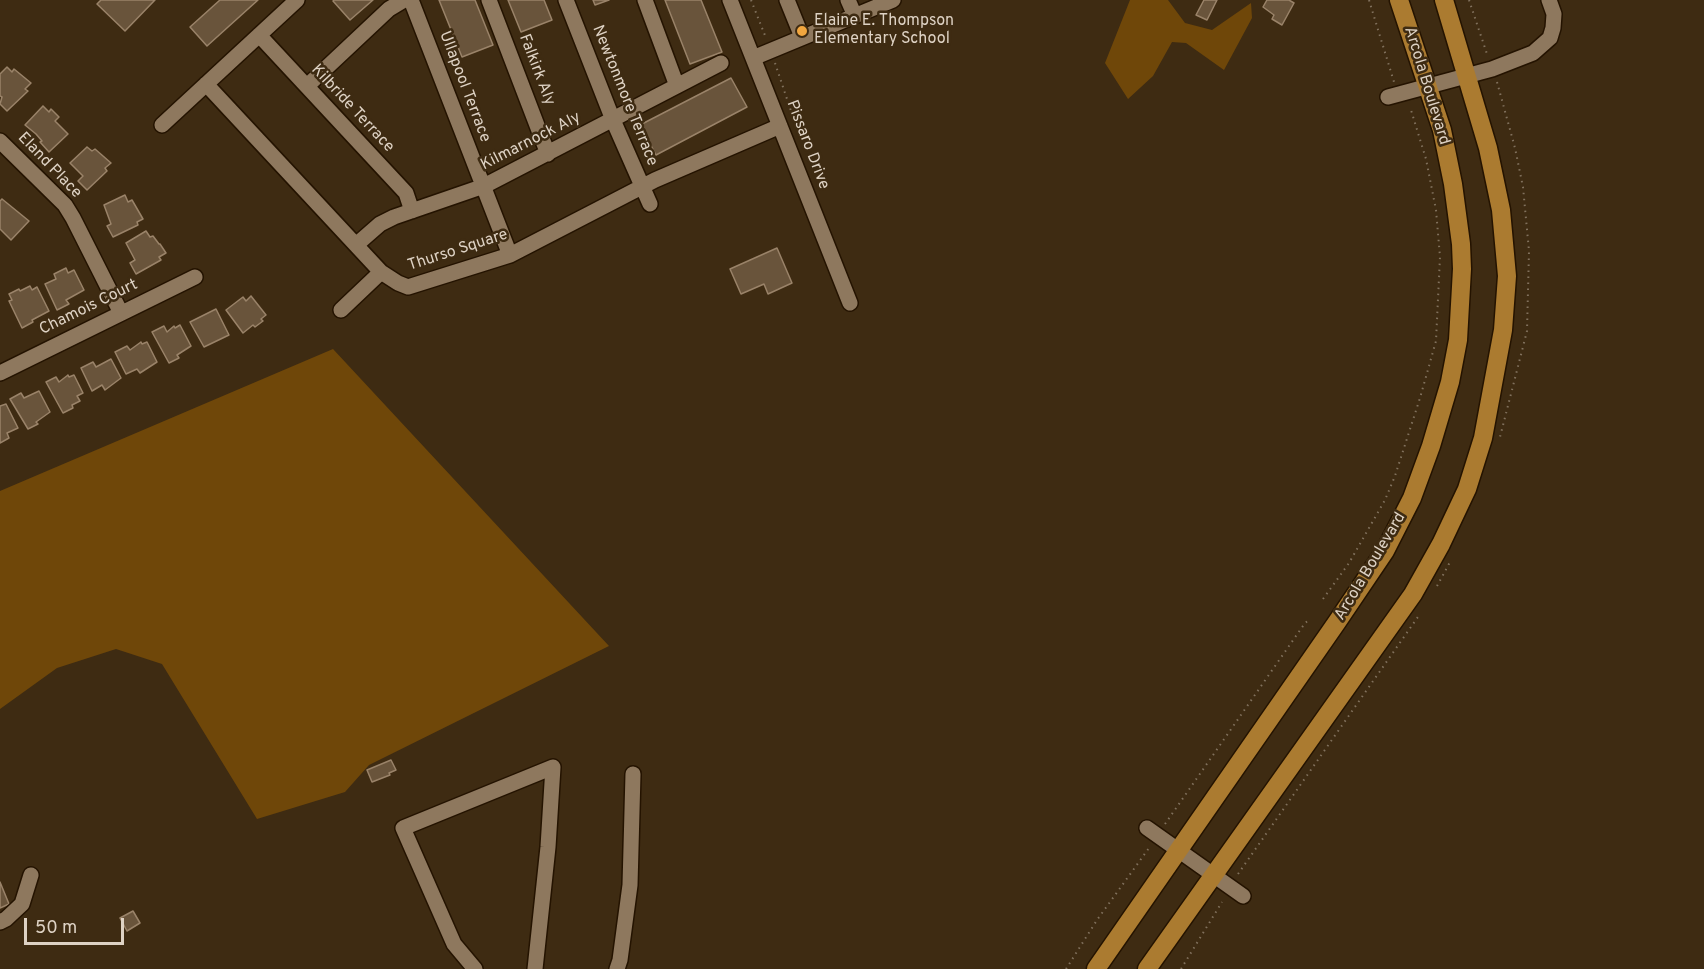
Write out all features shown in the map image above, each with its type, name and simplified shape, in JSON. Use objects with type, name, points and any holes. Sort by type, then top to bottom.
[{"type":"main road","name":"Arcola Boulevard","points":[[1096,969],[1385,551],[1412,498],[1429,455],[1456,354],[1462,269],[1453,184],[1442,130],[1399,0]]},
{"type":"main road","points":[[1147,969],[1413,594],[1441,544],[1470,479],[1483,438],[1503,330],[1507,276],[1501,210],[1488,148],[1444,0]]},
{"type":"street","points":[[162,125],[297,0]]},
{"type":"street","points":[[307,86],[389,9],[404,0]]},
{"type":"street","name":"Ullapool Terrace","points":[[411,0],[510,255]]},
{"type":"street","name":"Falkirk Aly","points":[[489,0],[548,154]]},
{"type":"street","name":"Newtonmore Terrace","points":[[566,0],[613,120],[650,204]]},
{"type":"street","points":[[645,0],[677,86]]},
{"type":"street","name":"Pissaro Drive","points":[[730,0],[850,303]]},
{"type":"street","points":[[787,0],[802,37]]},
{"type":"street","points":[[848,0],[855,16]]},
{"type":"street","points":[[753,58],[893,0]]},
{"type":"street","points":[[1388,97],[1467,76],[1533,53],[1550,38],[1554,14],[1549,0]]},
{"type":"street","name":"Kilbride Terrace","points":[[259,35],[406,193],[412,211]]},
{"type":"street","name":"Kilmarnock Aly","points":[[356,245],[380,224],[484,186],[721,63]]},
{"type":"street","name":"Thurso Square","points":[[206,84],[381,272],[398,284],[408,286],[510,255],[642,186],[780,126]]},
{"type":"street","name":"Eland Place","points":[[0,141],[65,205],[74,218],[121,313]]},
{"type":"street","points":[[341,310],[381,272]]},
{"type":"street","name":"Chamois Court","points":[[0,373],[195,277]]},
{"type":"street","points":[[475,969],[454,944],[403,828],[553,766],[548,847],[535,969]]},
{"type":"street","points":[[617,969],[630,885],[633,774]]},
{"type":"street","points":[[1147,828],[1243,896]]},
{"type":"street","points":[[0,922],[22,904],[31,875]]},
{"type":"path","points":[[751,0],[797,126]]},
{"type":"path","points":[[1369,0],[1394,82]]},
{"type":"path","points":[[1469,0],[1487,54]]},
{"type":"path","points":[[1497,82],[1510,127],[1523,187],[1529,251],[1527,331],[1499,442]]},
{"type":"path","points":[[1323,599],[1349,563],[1385,500],[1417,408],[1436,341],[1440,257],[1437,221],[1433,191],[1411,110]]},
{"type":"path","points":[[1433,592],[1454,555]]},
{"type":"path","points":[[1238,874],[1421,612]]},
{"type":"path","points":[[1165,824],[1309,620]]},
{"type":"path","points":[[1066,969],[1097,920],[1149,848]]},
{"type":"path","points":[[1181,969],[1222,902]]},
{"type":"shaded area","points":[[1130,0],[1168,0],[1185,23],[1212,30],[1251,3],[1252,18],[1224,70],[1186,43],[1172,42],[1153,76],[1128,99],[1105,63]]},
{"type":"shaded area","points":[[333,349],[609,646],[369,765],[345,792],[257,819],[162,664],[116,649],[57,668],[0,709],[0,491]]},
{"type":"building","points":[[101,0],[155,0],[125,31],[97,4]]},
{"type":"building","points":[[220,0],[258,0],[207,46],[190,27]]},
{"type":"building","points":[[334,0],[373,0],[350,20]]},
{"type":"building","points":[[439,0],[475,0],[493,45],[462,57]]},
{"type":"building","points":[[508,0],[544,0],[552,20],[521,32]]},
{"type":"building","points":[[593,0],[609,0],[595,5]]},
{"type":"building","points":[[665,0],[701,0],[722,52],[690,64]]},
{"type":"building","points":[[1204,0],[1217,0],[1207,20],[1196,15]]},
{"type":"building","points":[[1267,0],[1289,0],[1294,3],[1282,25],[1272,19],[1274,15],[1263,7]]},
{"type":"building","points":[[7,67],[12,72],[14,69],[31,83],[25,89],[28,91],[7,111],[0,104],[2,97],[0,96],[0,74]]},
{"type":"building","points":[[731,78],[747,107],[656,155],[640,125]]},
{"type":"building","points":[[43,106],[49,112],[51,109],[59,117],[55,121],[68,134],[49,152],[36,134],[25,125]]},
{"type":"building","points":[[87,147],[92,151],[95,149],[111,163],[105,168],[107,171],[87,190],[78,181],[83,176],[70,163]]},
{"type":"building","points":[[125,195],[128,202],[132,200],[143,219],[137,222],[138,225],[113,237],[107,226],[111,224],[104,205]]},
{"type":"building","points":[[2,199],[29,221],[11,240],[0,229],[0,201]]},
{"type":"building","points":[[146,231],[150,237],[153,236],[166,253],[159,257],[161,260],[136,274],[130,263],[135,260],[126,243]]},
{"type":"building","points":[[777,248],[792,283],[768,294],[764,284],[741,294],[730,269]]},
{"type":"building","points":[[66,268],[68,273],[74,270],[84,290],[66,300],[69,304],[57,310],[45,284],[56,279],[54,274]]},
{"type":"building","points":[[30,286],[32,290],[37,287],[49,311],[22,328],[9,301],[12,300],[9,294]]},
{"type":"building","points":[[251,296],[266,315],[261,319],[263,321],[243,333],[226,310],[243,297],[246,301]]},
{"type":"building","points":[[216,309],[229,335],[204,347],[190,322]]},
{"type":"building","points":[[180,325],[191,346],[177,355],[179,358],[169,363],[152,332],[164,326],[167,332],[174,326],[175,328]]},
{"type":"building","points":[[141,342],[142,344],[147,342],[157,362],[140,373],[137,369],[126,374],[115,352],[127,346],[130,350]]},
{"type":"building","points":[[111,359],[121,378],[105,390],[102,385],[92,391],[81,368],[93,362],[96,367]]},
{"type":"building","points":[[68,375],[69,377],[74,375],[83,393],[77,396],[80,401],[72,405],[73,408],[63,413],[46,382],[56,377],[59,382]]},
{"type":"building","points":[[39,391],[50,412],[36,422],[38,424],[28,429],[10,399],[21,393],[24,398]]},
{"type":"building","points":[[6,404],[18,428],[7,433],[9,438],[0,443],[0,406]]},
{"type":"building","points":[[391,760],[396,770],[372,782],[367,770]]},
{"type":"building","points":[[0,882],[9,904],[0,908]]},
{"type":"building","points":[[133,911],[140,923],[127,931],[120,918]]},
{"type":"place","name":"Elaine E. Thompson Elementary School","points":[[802,31]]}]
